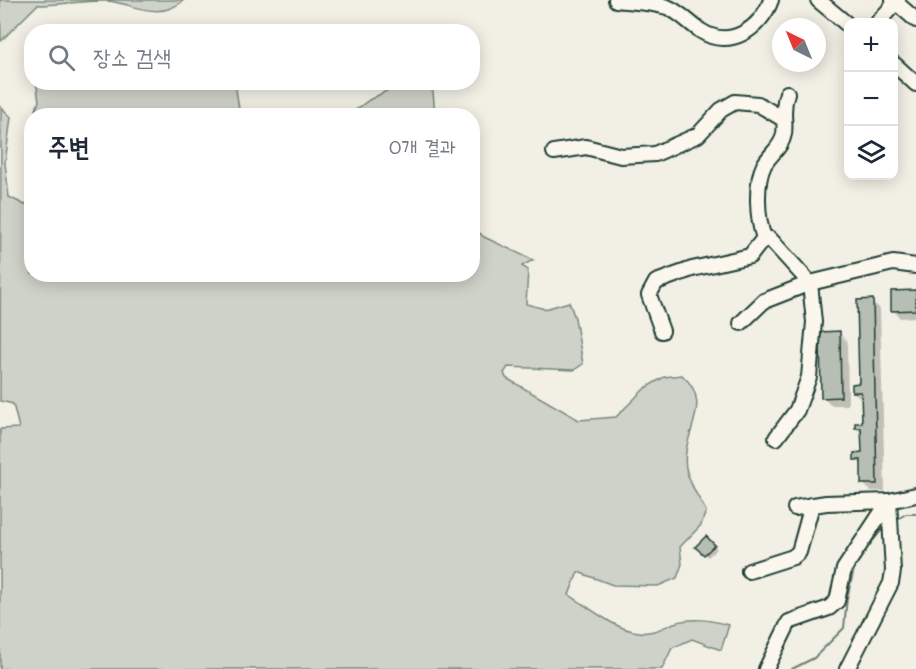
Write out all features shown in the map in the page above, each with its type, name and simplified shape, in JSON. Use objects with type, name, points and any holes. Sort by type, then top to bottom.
[{"type":"street","points":[[616,0],[668,8],[702,32],[726,39],[735,37],[756,25],[771,0]]},
{"type":"street","points":[[818,0],[844,22]]},
{"type":"street","points":[[881,18],[895,1],[916,20]]},
{"type":"street","points":[[898,68],[916,84]]},
{"type":"street","points":[[662,331],[649,295],[656,282],[692,269],[750,256],[764,238],[758,209],[763,166],[782,141],[788,93]]},
{"type":"street","points":[[554,152],[586,147],[621,156],[656,154],[683,145],[698,135],[722,110],[735,102],[758,104],[783,119]]},
{"type":"street","points":[[764,238],[770,239],[810,284],[814,322],[809,376],[797,410],[776,438]]},
{"type":"street","points":[[741,323],[764,301],[810,284],[893,263],[916,266]]},
{"type":"street","points":[[795,508],[889,501],[916,495]]},
{"type":"street","points":[[847,669],[891,583],[893,571],[889,501]]},
{"type":"street","points":[[766,669],[789,622],[829,608],[837,601],[844,569],[889,501]]},
{"type":"street","points":[[748,571],[793,558],[800,552],[812,505]]},
{"type":"shaded area","points":[[0,0],[184,0],[165,10],[156,11],[108,1],[37,5],[1,41]]},
{"type":"shaded area","points":[[37,90],[236,90],[239,108],[36,108],[39,101]]},
{"type":"shaded area","points":[[388,90],[431,90],[434,108],[358,108]]},
{"type":"shaded area","points":[[1,107],[11,117],[5,163],[9,197],[24,204],[24,282],[480,282],[480,233],[533,260],[522,266],[528,270],[526,304],[545,309],[569,302],[575,318],[583,364],[574,370],[508,367],[504,373],[506,378],[579,420],[616,417],[645,388],[664,377],[682,375],[692,386],[697,408],[688,443],[686,468],[706,511],[701,525],[680,547],[682,564],[677,578],[658,586],[613,585],[578,572],[569,595],[612,623],[639,632],[657,630],[681,621],[709,621],[729,625],[721,650],[692,639],[672,648],[662,669],[0,669],[0,429],[19,428],[13,404],[0,401]]},
{"type":"building","points":[[916,290],[916,310],[891,311],[891,291]]},
{"type":"building","points":[[873,299],[877,484],[861,484],[861,460],[854,460],[854,453],[862,452],[861,428],[855,428],[855,423],[862,423],[861,392],[852,392],[852,384],[859,383],[857,300]]},
{"type":"building","points":[[840,331],[841,397],[821,398],[820,332]]},
{"type":"building","points":[[706,536],[715,545],[704,555],[695,547]]},
{"type":"waterway","points":[[894,521],[906,514],[916,514]]},
{"type":"waterway","points":[[865,550],[886,525]]},
{"type":"waterway","points":[[792,669],[814,658],[844,628],[847,598],[856,561]]}]
